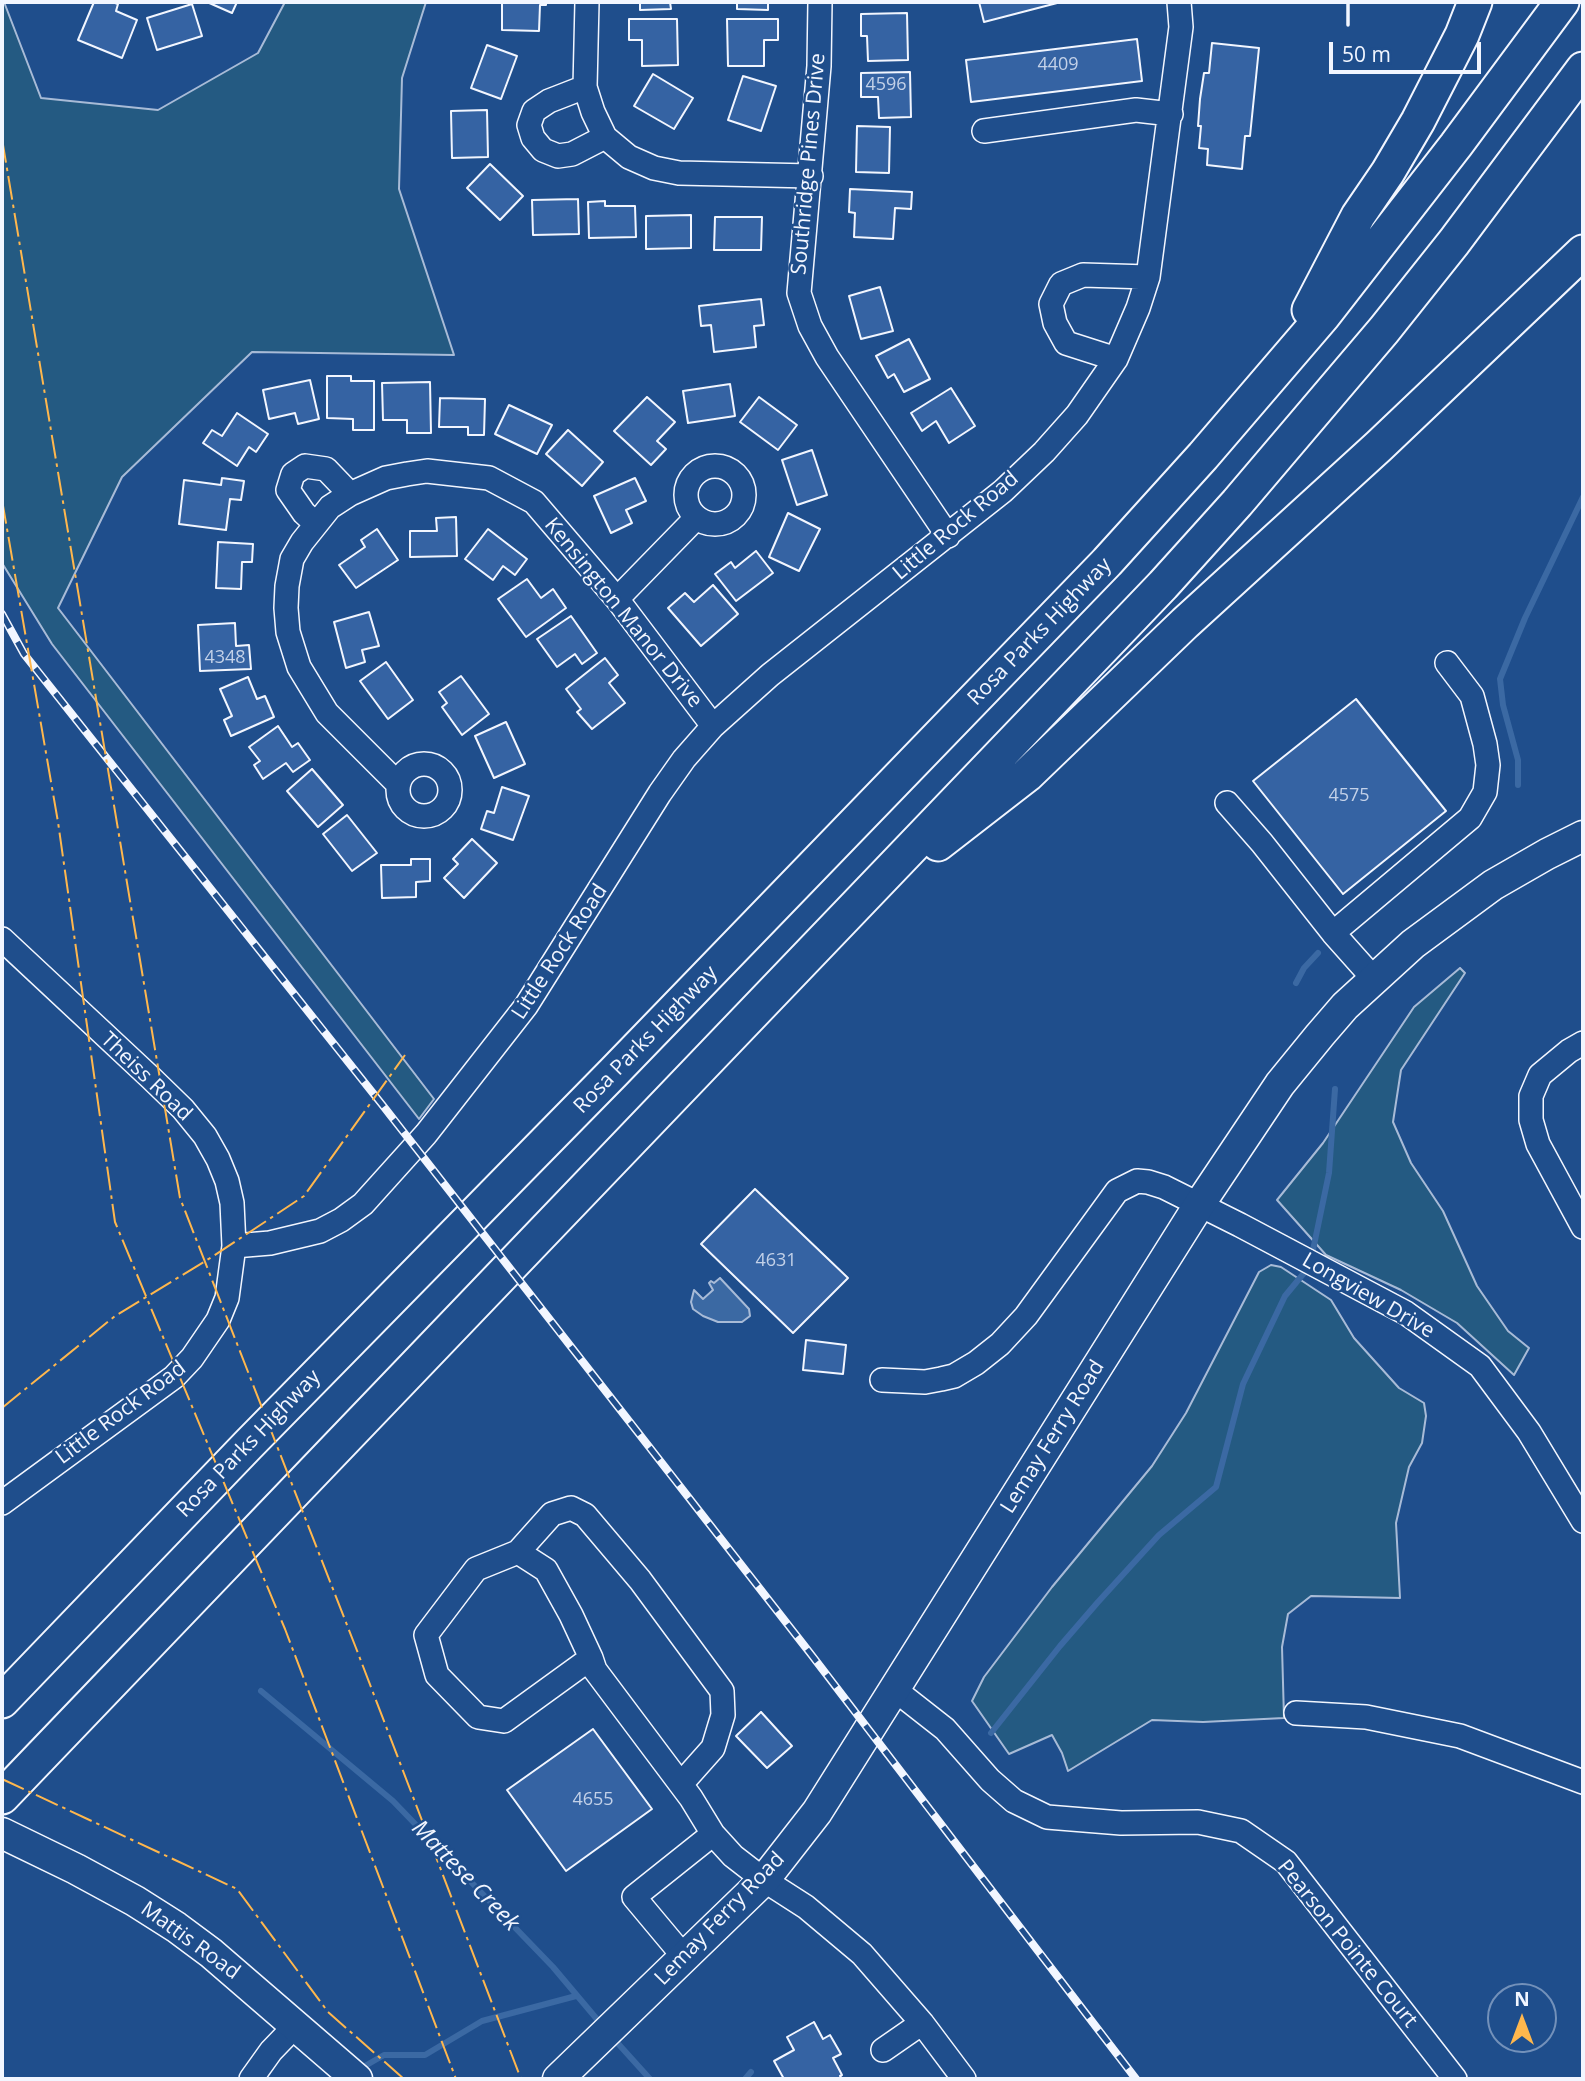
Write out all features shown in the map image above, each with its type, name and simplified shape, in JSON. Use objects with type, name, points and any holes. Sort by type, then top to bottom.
[{"type":"highway","points":[[1279,368],[1358,216],[1418,121],[1462,35],[1475,2]]},
{"type":"highway","points":[[1279,368],[1391,230],[1562,2]]},
{"type":"highway","points":[[2,1797],[1101,650],[1237,503],[1438,262],[1583,69]]},
{"type":"highway","points":[[852,909],[1027,775],[1185,623],[1379,446],[1583,251]]},
{"type":"highway","name":"Rosa Parks Highway","points":[[2,1700],[978,697],[1107,562],[1279,368]]},
{"type":"main road","name":"Lemay Ferry Road","points":[[567,2071],[764,1880],[817,1812],[1199,1205],[1280,1084],[1345,1006],[1413,944],[1493,885],[1583,836]]},
{"type":"main road","name":"Mattis Road","points":[[2,1833],[135,1900],[176,1927],[211,1953],[357,2079]]},
{"type":"street","points":[[587,2],[586,87],[593,112],[605,137],[629,157],[654,168],[679,173],[811,176]]},
{"type":"street","name":"Southridge Pines Drive","points":[[820,2],[811,176],[799,293],[810,326],[827,357],[948,536]]},
{"type":"street","name":"Little Rock Road","points":[[2,1503],[174,1377],[192,1358],[213,1329],[227,1298],[234,1246],[270,1243],[320,1231],[341,1220],[372,1194],[443,1114],[526,1006],[660,793],[684,759],[713,726],[770,675],[1003,491],[1044,452],[1077,415],[1116,359],[1138,308],[1148,276],[1181,27],[1179,2]]},
{"type":"street","points":[[586,87],[549,101],[534,111],[530,125],[533,138],[543,150],[558,156],[572,154],[605,137]]},
{"type":"street","points":[[984,131],[1136,110],[1171,114]]},
{"type":"street","points":[[1116,359],[1066,343],[1055,324],[1051,304],[1061,284],[1083,275],[1148,276]]},
{"type":"street","points":[[316,524],[304,513],[288,490],[293,474],[305,466],[326,469],[350,494]]},
{"type":"street","name":"Kensington Manor Drive","points":[[398,784],[327,713],[299,667],[288,632],[287,586],[292,559],[302,542],[330,507],[350,494],[386,478],[427,471],[489,478],[534,502],[617,599],[713,726]]},
{"type":"street","points":[[617,599],[696,518]]},
{"type":"street","points":[[1333,933],[1470,818],[1485,792],[1488,765],[1472,696],[1447,663]]},
{"type":"street","points":[[1227,803],[1374,979]]},
{"type":"street","name":"Theiss Road","points":[[2,939],[183,1109],[205,1136],[227,1181],[232,1203],[234,1246]]},
{"type":"street","points":[[1583,1043],[1539,1075],[1531,1096],[1531,1120],[1538,1144],[1583,1227]]},
{"type":"street","name":"Longview Drive","points":[[882,1380],[925,1382],[954,1376],[992,1351],[1026,1315],[1117,1191],[1128,1184],[1148,1182],[1164,1186],[1406,1313],[1479,1366],[1529,1432],[1580,1508]]},
{"type":"street","points":[[591,1658],[504,1721],[478,1717],[437,1675],[426,1635],[476,1569],[518,1552],[552,1514],[571,1508],[585,1515],[640,1580],[722,1691],[723,1715],[713,1748],[681,1784]]},
{"type":"street","points":[[518,1552],[546,1570],[571,1615],[595,1670],[681,1784],[713,1834],[733,1856],[806,1907],[862,1954],[922,2023],[964,2079]]},
{"type":"street","name":"Pearson Pointe Court","points":[[894,1689],[945,1729],[990,1780],[1014,1801],[1047,1817],[1121,1823],[1198,1822],[1241,1831],[1286,1862],[1455,2079]]},
{"type":"street","points":[[1296,1713],[1366,1717],[1460,1736],[1583,1782]]},
{"type":"street","points":[[684,1958],[634,1897],[713,1834]]},
{"type":"street","points":[[883,2050],[922,2023]]},
{"type":"street","points":[[251,2079],[271,2050],[296,2025]]},
{"type":"shaded area","points":[[2,2],[41,98],[158,110],[258,53],[285,2],[426,2],[402,78],[399,189],[454,355],[252,352],[122,477],[58,608],[434,1099],[419,1119],[52,644],[2,563]]},
{"type":"shaded area","points":[[1460,968],[1465,973],[1401,1070],[1393,1122],[1411,1163],[1443,1211],[1477,1286],[1508,1331],[1529,1348],[1514,1375],[1457,1323],[1401,1290],[1326,1255],[1277,1200],[1323,1143],[1414,1007]]},
{"type":"shaded area","points":[[1271,1265],[1281,1267],[1331,1300],[1354,1338],[1399,1388],[1424,1403],[1426,1416],[1422,1443],[1409,1467],[1396,1523],[1400,1598],[1311,1596],[1288,1614],[1282,1647],[1284,1718],[1203,1722],[1152,1720],[1068,1771],[1052,1735],[1009,1754],[972,1701],[984,1677],[1052,1587],[1152,1466],[1186,1413],[1259,1272]]},
{"type":"shaded area","points":[[720,1278],[749,1309],[750,1316],[742,1322],[718,1322],[693,1309],[691,1302],[694,1290],[703,1299],[713,1290],[709,1283]]},
{"type":"building","points":[[94,2],[118,4],[116,11],[137,20],[122,58],[78,40]]},
{"type":"building","points":[[207,2],[237,2],[232,13]]},
{"type":"building","points":[[502,2],[546,2],[546,5],[540,5],[539,31],[502,30]]},
{"type":"building","points":[[640,2],[670,2],[671,9],[640,10]]},
{"type":"building","points":[[737,2],[768,2],[768,10],[737,9]]},
{"type":"building","points":[[979,2],[1061,2],[984,22]]},
{"type":"building","points":[[192,4],[202,36],[157,50],[147,18]]},
{"type":"building","points":[[907,13],[908,60],[868,61],[867,36],[861,36],[861,14]]},
{"type":"building","points":[[629,19],[677,19],[678,65],[642,66],[642,40],[629,40]]},
{"type":"building","points":[[727,19],[778,19],[778,40],[764,40],[764,66],[728,66]]},
{"type":"building","points":[[1137,39],[1142,81],[971,102],[966,60]]},
{"type":"building","points":[[1212,43],[1259,48],[1250,136],[1245,136],[1242,169],[1207,165],[1208,149],[1199,148],[1200,99],[1204,73],[1209,73]]},
{"type":"building","points":[[487,45],[517,56],[501,99],[471,88]]},
{"type":"building","points":[[910,72],[911,117],[879,118],[878,97],[861,97],[861,73]]},
{"type":"building","points":[[653,74],[693,98],[674,129],[634,106]]},
{"type":"building","points":[[743,76],[776,86],[761,131],[728,120]]},
{"type":"building","points":[[487,110],[488,157],[452,158],[451,111]]},
{"type":"building","points":[[857,126],[890,127],[889,173],[856,172]]},
{"type":"building","points":[[490,164],[523,196],[500,220],[467,188]]},
{"type":"building","points":[[850,189],[912,192],[911,209],[895,208],[893,239],[854,237],[855,213],[849,212]]},
{"type":"building","points":[[578,199],[579,234],[533,235],[532,200]]},
{"type":"building","points":[[605,201],[605,206],[635,206],[636,237],[589,238],[588,202]]},
{"type":"building","points":[[691,215],[691,248],[646,249],[646,216]]},
{"type":"building","points":[[715,217],[762,217],[761,250],[714,250]]},
{"type":"building","points":[[880,287],[893,331],[861,339],[849,296]]},
{"type":"building","points":[[761,299],[764,325],[754,326],[756,347],[714,352],[711,325],[701,326],[699,306]]},
{"type":"building","points":[[909,339],[930,379],[904,392],[894,374],[888,378],[876,356]]},
{"type":"building","points":[[327,376],[351,376],[351,381],[374,381],[374,430],[353,430],[353,419],[327,418]]},
{"type":"building","points":[[310,380],[319,419],[298,424],[295,413],[269,419],[263,390]]},
{"type":"building","points":[[430,382],[431,433],[407,433],[407,420],[383,420],[382,383]]},
{"type":"building","points":[[730,384],[735,416],[688,423],[683,391]]},
{"type":"building","points":[[951,388],[975,426],[949,443],[936,421],[922,431],[911,413]]},
{"type":"building","points":[[647,397],[675,422],[657,441],[666,449],[651,465],[614,431]]},
{"type":"building","points":[[759,397],[797,425],[778,450],[740,422]]},
{"type":"building","points":[[440,398],[485,399],[484,435],[468,435],[468,427],[439,427]]},
{"type":"building","points":[[509,405],[552,425],[537,454],[495,434]]},
{"type":"building","points":[[237,413],[268,434],[256,452],[249,447],[237,466],[203,443],[212,430],[222,436]]},
{"type":"building","points":[[568,430],[603,462],[582,486],[546,454]]},
{"type":"building","points":[[812,450],[827,495],[797,505],[782,460]]},
{"type":"building","points":[[222,478],[244,481],[241,500],[230,499],[226,530],[179,524],[184,480],[221,485]]},
{"type":"building","points":[[635,478],[646,501],[626,510],[632,523],[611,533],[594,496]]},
{"type":"building","points":[[788,513],[820,529],[799,571],[769,557]]},
{"type":"building","points":[[456,517],[457,556],[410,557],[410,531],[437,531],[436,518]]},
{"type":"building","points":[[377,529],[398,560],[356,588],[339,565],[365,547],[361,540]]},
{"type":"building","points":[[488,529],[527,559],[515,575],[503,566],[493,580],[465,559]]},
{"type":"building","points":[[218,542],[253,544],[252,562],[242,562],[241,589],[216,588]]},
{"type":"building","points":[[756,551],[773,573],[736,601],[715,574],[731,562],[735,568]]},
{"type":"building","points":[[527,579],[541,598],[553,589],[566,608],[526,637],[498,599]]},
{"type":"building","points":[[713,585],[738,614],[701,646],[668,608],[685,593],[694,602]]},
{"type":"building","points":[[369,612],[379,646],[362,650],[365,662],[346,668],[334,622]]},
{"type":"building","points":[[571,616],[597,653],[582,664],[575,654],[557,667],[537,639]]},
{"type":"building","points":[[235,623],[236,646],[249,645],[251,669],[200,671],[198,625]]},
{"type":"building","points":[[605,658],[618,675],[609,683],[625,703],[592,729],[577,712],[581,709],[566,689]]},
{"type":"building","points":[[386,662],[413,700],[388,719],[360,681]]},
{"type":"building","points":[[461,676],[489,714],[462,735],[442,707],[447,703],[439,692]]},
{"type":"building","points":[[248,677],[257,699],[265,696],[274,717],[231,736],[224,720],[232,716],[220,689]]},
{"type":"building","points":[[1356,699],[1446,811],[1343,894],[1253,781]]},
{"type":"building","points":[[506,722],[525,764],[494,778],[475,736]]},
{"type":"building","points":[[278,726],[292,747],[298,743],[310,760],[293,772],[286,763],[263,779],[254,765],[260,761],[249,747]]},
{"type":"building","points":[[312,769],[343,805],[318,827],[287,791]]},
{"type":"building","points":[[502,787],[529,796],[513,840],[481,829],[487,811],[494,813]]},
{"type":"building","points":[[347,815],[377,853],[352,871],[323,834]]},
{"type":"building","points":[[472,839],[497,863],[464,898],[444,878],[458,864],[453,859]]},
{"type":"building","points":[[411,859],[430,859],[430,881],[416,882],[416,897],[382,898],[381,865],[411,865]]},
{"type":"building","points":[[755,1189],[848,1278],[793,1333],[701,1244]]},
{"type":"building","points":[[806,1340],[846,1345],[843,1374],[803,1370]]},
{"type":"building","points":[[761,1712],[792,1746],[767,1768],[736,1736]]},
{"type":"building","points":[[593,1729],[652,1809],[566,1871],[507,1790]]},
{"type":"building","points":[[814,2022],[823,2039],[830,2035],[841,2054],[833,2058],[842,2079],[784,2079],[774,2061],[794,2050],[787,2037]]},
{"type":"waterway","points":[[1518,785],[1518,760],[1503,705],[1500,679],[1525,618],[1583,497]]},
{"type":"waterway","points":[[1296,983],[1304,968],[1318,953]]},
{"type":"waterway","points":[[1313,1250],[1329,1173],[1335,1089]]},
{"type":"waterway","points":[[991,1733],[1060,1646],[1159,1535],[1216,1487],[1243,1384],[1285,1296],[1304,1273]]},
{"type":"waterway","name":"Mattese Creek","points":[[261,1691],[393,1801],[553,1967],[601,2024]]},
{"type":"waterway","points":[[358,2070],[384,2055],[425,2055],[482,2021],[576,1996]]},
{"type":"waterway","name":"Mattese Creek","points":[[613,2038],[650,2079]]},
{"type":"waterway","points":[[745,2079],[751,2072]]},
{"type":"railway","points":[[2,614],[24,654],[384,1107],[810,1653],[1136,2079]]},
{"type":"wall","points":[[1348,2],[1348,25]]},
{"type":"power","points":[[2,139],[180,1198],[521,2079]]},
{"type":"power","points":[[2,500],[58,822],[115,1222],[285,1629],[456,2079]]},
{"type":"power","points":[[2,1408],[115,1316],[212,1257],[304,1196],[405,1055]]},
{"type":"power","points":[[2,1779],[237,1889],[328,2012],[404,2079]]}]
